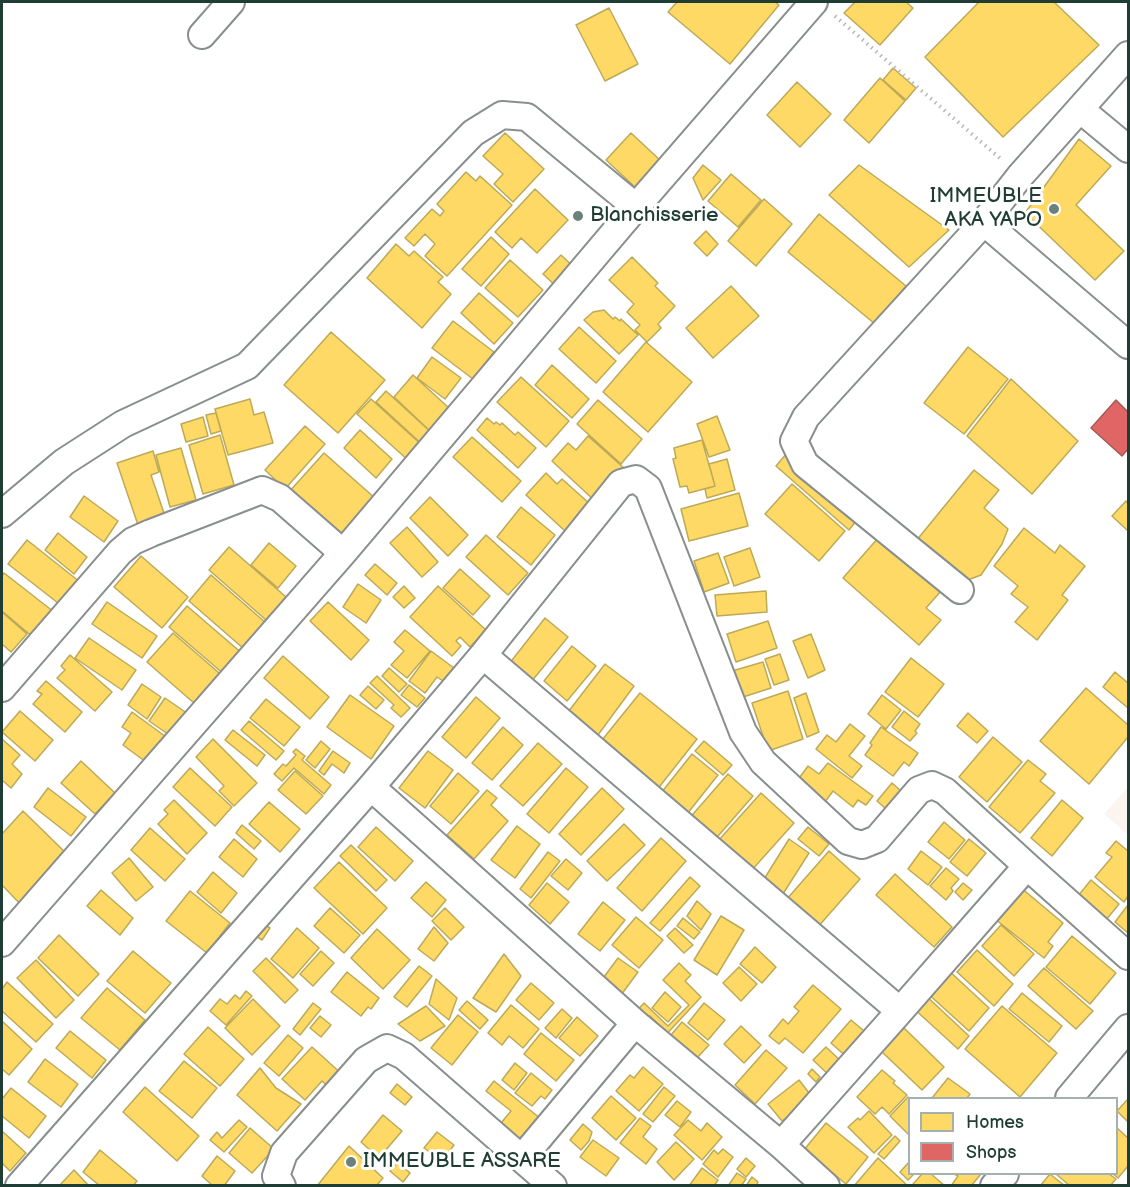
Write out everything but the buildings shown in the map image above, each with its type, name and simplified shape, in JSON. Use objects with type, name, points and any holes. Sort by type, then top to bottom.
[{"type":"street","points":[[202,35],[231,2]]},
{"type":"street","points":[[2,943],[343,553],[636,207],[820,5]]},
{"type":"street","points":[[960,590],[805,464],[794,441],[806,417],[984,222],[1020,176],[1128,55]]},
{"type":"street","points":[[1081,110],[1128,149]]},
{"type":"street","points":[[2,514],[63,462],[123,424],[248,366],[473,133],[502,115],[527,117],[636,207]]},
{"type":"street","points":[[984,222],[1128,345]]},
{"type":"street","points":[[20,1185],[371,788],[483,655],[621,483],[636,479],[648,488],[743,732],[763,762],[848,841],[862,845],[877,838],[919,790],[932,785],[945,790],[1128,956]]},
{"type":"street","points":[[2,688],[120,552],[133,541],[151,533],[262,490],[280,498],[343,553]]},
{"type":"street","points":[[483,655],[900,1011]]},
{"type":"street","points":[[371,788],[636,1023],[826,1185]]},
{"type":"street","points":[[781,1145],[1027,866]]},
{"type":"street","points":[[522,1158],[636,1023]]},
{"type":"street","points":[[1070,1097],[1128,1028]]},
{"type":"street","points":[[282,1185],[276,1176],[285,1153],[366,1060],[387,1048],[404,1056],[553,1185]]},
{"type":"path","points":[[820,5],[1020,176]]},
{"type":"shaded area","points":[[1128,787],[1128,835],[1104,814]]},
{"type":"place","name":"IMMEUBLE AKA YAPO","points":[[1054,209]]},
{"type":"place","name":"Blanchisserie","points":[[578,216]]},
{"type":"place","name":"IMMEUBLE ASSARE","points":[[351,1162]]}]
